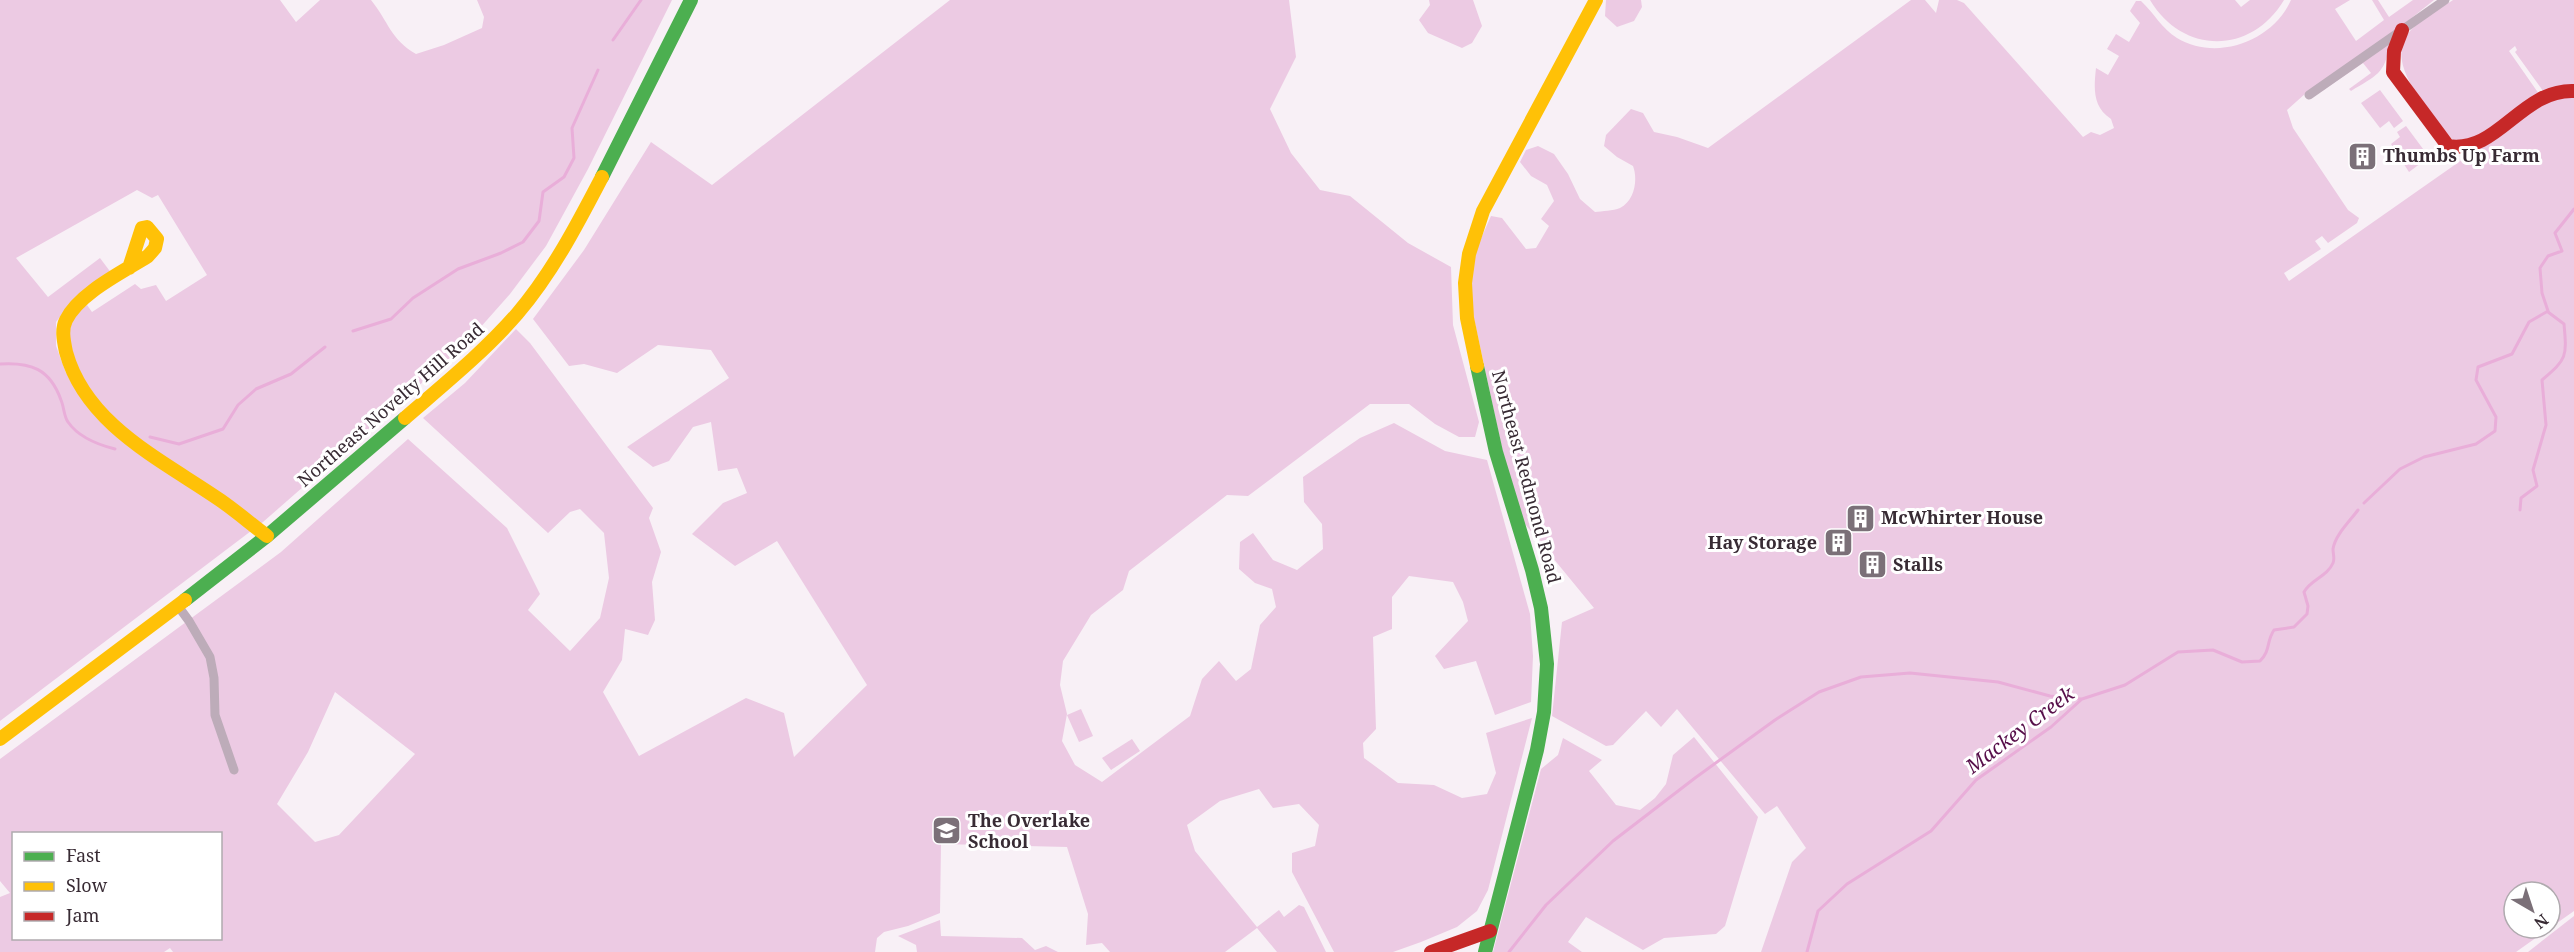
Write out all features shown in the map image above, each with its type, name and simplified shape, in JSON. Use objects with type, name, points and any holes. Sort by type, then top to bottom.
[{"type":"street","name":"Northeast Novelty Hill Road","points":[[0,739],[178,606],[267,536],[473,358],[535,292],[585,212],[691,0]]},
{"type":"street","name":"Northeast Redmond Road","points":[[1485,952],[1537,750],[1544,712],[1547,664],[1541,608],[1532,570],[1496,452],[1467,318],[1464,283],[1469,254],[1483,211],[1596,0]]},
{"type":"street","points":[[2309,95],[2445,0]]},
{"type":"street","points":[[2402,30],[2394,51],[2393,72],[2448,146],[2462,148],[2482,140],[2554,91],[2574,90]]},
{"type":"street","points":[[129,268],[81,302],[65,322],[63,335],[65,353],[76,379],[101,412],[132,441],[267,536]]},
{"type":"street","points":[[178,606],[210,657],[214,678],[215,716],[234,770]]},
{"type":"street","points":[[1431,952],[1490,931]]},
{"type":"shaded area","points":[[0,0],[280,0],[296,22],[320,0],[371,0],[395,36],[416,54],[444,45],[482,28],[484,17],[477,0],[672,0],[588,169],[546,246],[510,294],[463,347],[263,522],[0,721]],"holes":[[[137,190],[152,198],[158,195],[207,275],[166,301],[156,285],[141,289],[135,284],[92,312],[87,305],[76,315],[70,325],[69,349],[78,373],[91,396],[66,373],[56,346],[56,322],[65,310],[112,274],[100,258],[48,297],[16,258]]]},
{"type":"shaded area","points":[[950,0],[1289,0],[1296,57],[1270,109],[1291,153],[1320,190],[1350,196],[1408,243],[1451,267],[1453,325],[1479,422],[1475,437],[1459,437],[1435,424],[1409,404],[1370,404],[1248,496],[1227,495],[1129,571],[1123,590],[1091,615],[1063,661],[1060,685],[1067,714],[1062,741],[1075,765],[1102,782],[1190,716],[1202,679],[1219,661],[1236,681],[1251,669],[1260,625],[1276,607],[1272,589],[1255,583],[1239,569],[1240,542],[1253,533],[1273,560],[1297,570],[1323,549],[1322,524],[1304,502],[1303,477],[1360,438],[1394,423],[1445,451],[1487,460],[1530,614],[1533,656],[1531,702],[1495,715],[1476,661],[1444,669],[1435,656],[1468,621],[1463,602],[1453,582],[1409,576],[1392,597],[1392,629],[1373,637],[1376,729],[1363,743],[1364,758],[1398,783],[1434,785],[1462,798],[1487,794],[1496,773],[1486,733],[1532,718],[1488,890],[1477,911],[1457,927],[1393,952],[1334,952],[1292,872],[1292,853],[1315,846],[1319,825],[1299,804],[1273,808],[1259,789],[1220,801],[1187,825],[1195,851],[1257,927],[1279,910],[1284,917],[1299,905],[1304,907],[1326,952],[1277,952],[1257,928],[1225,952],[1110,952],[1102,943],[1086,945],[1088,914],[1067,847],[941,844],[940,913],[908,926],[884,932],[877,938],[875,952],[173,952],[170,948],[164,952],[0,952],[0,897],[10,893],[0,881],[0,759],[281,552],[408,439],[507,528],[540,594],[528,610],[570,651],[600,618],[609,578],[604,533],[580,509],[570,512],[548,533],[423,418],[465,383],[516,329],[530,343],[653,508],[649,518],[661,552],[652,582],[655,620],[648,635],[625,629],[622,660],[603,692],[639,756],[746,698],[784,713],[794,757],[867,685],[777,541],[735,566],[692,534],[723,503],[747,493],[737,468],[718,471],[711,422],[693,427],[669,461],[653,467],[627,447],[729,378],[711,350],[658,345],[617,373],[584,364],[569,366],[533,319],[584,250],[651,142],[712,185]],"holes":[[[335,692],[415,754],[339,835],[315,842],[277,804],[308,752]]]},
{"type":"shaded area","points":[[1429,0],[1473,0],[1482,26],[1472,43],[1462,48],[1428,33],[1419,20],[1430,5]]},
{"type":"shaded area","points":[[1606,0],[1641,0],[1642,7],[1634,21],[1617,27],[1605,16]]},
{"type":"shaded area","points":[[1911,0],[1925,0],[1936,13],[1939,0],[1957,0],[1964,3],[2083,137],[2091,132],[2100,135],[2114,128],[2111,119],[2097,103],[2096,68],[2108,75],[2119,56],[2107,49],[2116,34],[2129,42],[2140,23],[2130,11],[2136,1],[2141,1],[2177,38],[2193,45],[2209,48],[2226,47],[2258,36],[2271,27],[2283,14],[2291,0],[2350,0],[2335,9],[2356,41],[2384,20],[2372,0],[2378,0],[2389,17],[2413,0],[2434,0],[2393,33],[2306,93],[2287,110],[2293,128],[2348,210],[2359,218],[2357,223],[2328,243],[2322,236],[2315,241],[2321,249],[2284,273],[2289,281],[2556,94],[2574,97],[2574,911],[2562,920],[2562,880],[2502,880],[2502,940],[2533,940],[2516,952],[1761,952],[1792,862],[1806,848],[1777,806],[1765,814],[1677,709],[1661,727],[1646,711],[1613,745],[1606,746],[1552,716],[1562,622],[1594,608],[1516,513],[1470,300],[1474,254],[1491,216],[1502,218],[1526,249],[1536,248],[1549,226],[1541,219],[1554,201],[1547,185],[1531,176],[1520,162],[1526,150],[1538,146],[1554,154],[1568,174],[1580,199],[1595,212],[1611,210],[1620,208],[1629,200],[1634,189],[1635,177],[1633,166],[1604,146],[1606,135],[1631,109],[1643,113],[1654,132],[1708,148]]},
{"type":"shaded area","points":[[2150,0],[2235,0],[2241,7],[2250,0],[2284,0],[2270,18],[2254,31],[2236,39],[2217,41],[2198,39],[2180,31],[2164,18]]},
{"type":"shaded area","points":[[2453,0],[2574,0],[2574,86],[2543,91],[2515,52],[2517,50],[2515,46],[2509,51],[2539,94],[2485,132],[2462,141],[2453,140],[2425,105],[2407,77],[2402,63],[2401,49],[2406,37],[2415,26]]},
{"type":"shaded area","points":[[2389,44],[2382,68],[2367,82],[2351,91],[2349,89],[2371,73],[2363,63],[2322,91],[2320,89]]},
{"type":"shaded area","points":[[2380,90],[2403,121],[2394,128],[2389,121],[2380,128],[2361,103]]},
{"type":"shaded area","points":[[2406,126],[2429,157],[2409,172],[2391,144],[2400,137],[2397,132]]},
{"type":"shaded area","points":[[1081,709],[1093,736],[1079,742],[1067,715]]},
{"type":"shaded area","points":[[1694,737],[1758,817],[1725,926],[1716,934],[1664,938],[1643,950],[1586,917],[1568,942],[1582,952],[1493,952],[1541,769],[1558,755],[1563,738],[1602,760],[1589,771],[1616,805],[1640,810],[1655,798],[1666,784],[1673,755]]},
{"type":"shaded area","points":[[1132,739],[1140,751],[1111,770],[1102,758]]},
{"type":"shaded area","points":[[2574,916],[2574,952],[2528,952],[2543,940],[2562,940],[2562,925]]},
{"type":"shaded area","points":[[940,920],[941,936],[1022,938],[1035,950],[1046,946],[1058,952],[917,952],[916,945],[898,936]]},
{"type":"waterway","points":[[613,40],[641,0]]},
{"type":"waterway","points":[[353,331],[391,319],[413,298],[458,269],[523,242],[539,221],[543,192],[564,177],[574,158],[572,128],[598,70]]},
{"type":"waterway","name":"Mackey Creek","points":[[2364,503],[2400,469],[2424,457],[2476,444],[2495,431],[2496,417],[2476,380],[2478,367],[2512,354],[2529,322],[2548,311],[2542,293],[2540,268],[2548,256],[2562,251],[2555,233],[2574,209]]},
{"type":"waterway","points":[[2520,510],[2521,498],[2537,486],[2533,470],[2546,425],[2542,380],[2561,362],[2565,351],[2564,324],[2548,312]]},
{"type":"waterway","points":[[150,437],[179,444],[223,429],[238,405],[256,389],[291,374],[325,347]]},
{"type":"waterway","points":[[0,364],[21,364],[45,374],[56,389],[67,420],[73,428],[90,440],[115,449]]},
{"type":"waterway","name":"Mackey Creek","points":[[1807,952],[1818,911],[1847,884],[1931,831],[1976,780],[2051,727],[2082,699],[2125,685],[2178,652],[2213,650],[2242,662],[2260,661],[2266,653],[2274,630],[2294,627],[2307,614],[2308,606],[2304,592],[2330,568],[2334,561],[2334,544],[2343,528],[2358,510]]},
{"type":"waterway","points":[[1509,952],[1546,905],[1613,841],[1775,720],[1819,692],[1861,677],[1910,673],[1998,682],[2050,696],[2081,699]]},
{"type":"traffic: fast","points":[[602,177],[691,0]]},
{"type":"traffic: fast","points":[[1477,366],[1496,452],[1532,570],[1541,608],[1547,664],[1544,712],[1537,750],[1485,952]]},
{"type":"traffic: fast","points":[[185,600],[267,536],[405,418]]},
{"type":"traffic: slow","points":[[1477,366],[1467,318],[1465,283],[1469,254],[1483,211],[1596,0]]},
{"type":"traffic: slow","points":[[405,418],[477,355],[517,314],[553,265],[602,177]]},
{"type":"traffic: slow","points":[[129,268],[142,228],[147,227],[157,239],[155,248],[148,256],[138,262],[126,269],[114,276],[91,292],[72,310],[64,324],[64,344],[76,378],[90,400],[129,438],[220,500],[267,536]]},
{"type":"traffic: slow","points":[[0,739],[185,600]]},
{"type":"traffic: jam","points":[[2402,30],[2394,51],[2393,72],[2448,146],[2466,146],[2481,140],[2496,132],[2539,100],[2555,93],[2574,91]]},
{"type":"traffic: jam","points":[[1431,952],[1490,931]]},
{"type":"place","name":"Thumbs Up Farm","points":[[2362,156]]},
{"type":"place","name":"McWhirter House","points":[[1860,518]]},
{"type":"place","name":"Hay Storage","points":[[1838,543]]},
{"type":"place","name":"Stalls","points":[[1872,565]]},
{"type":"place","name":"The Overlake School","points":[[947,831]]}]
